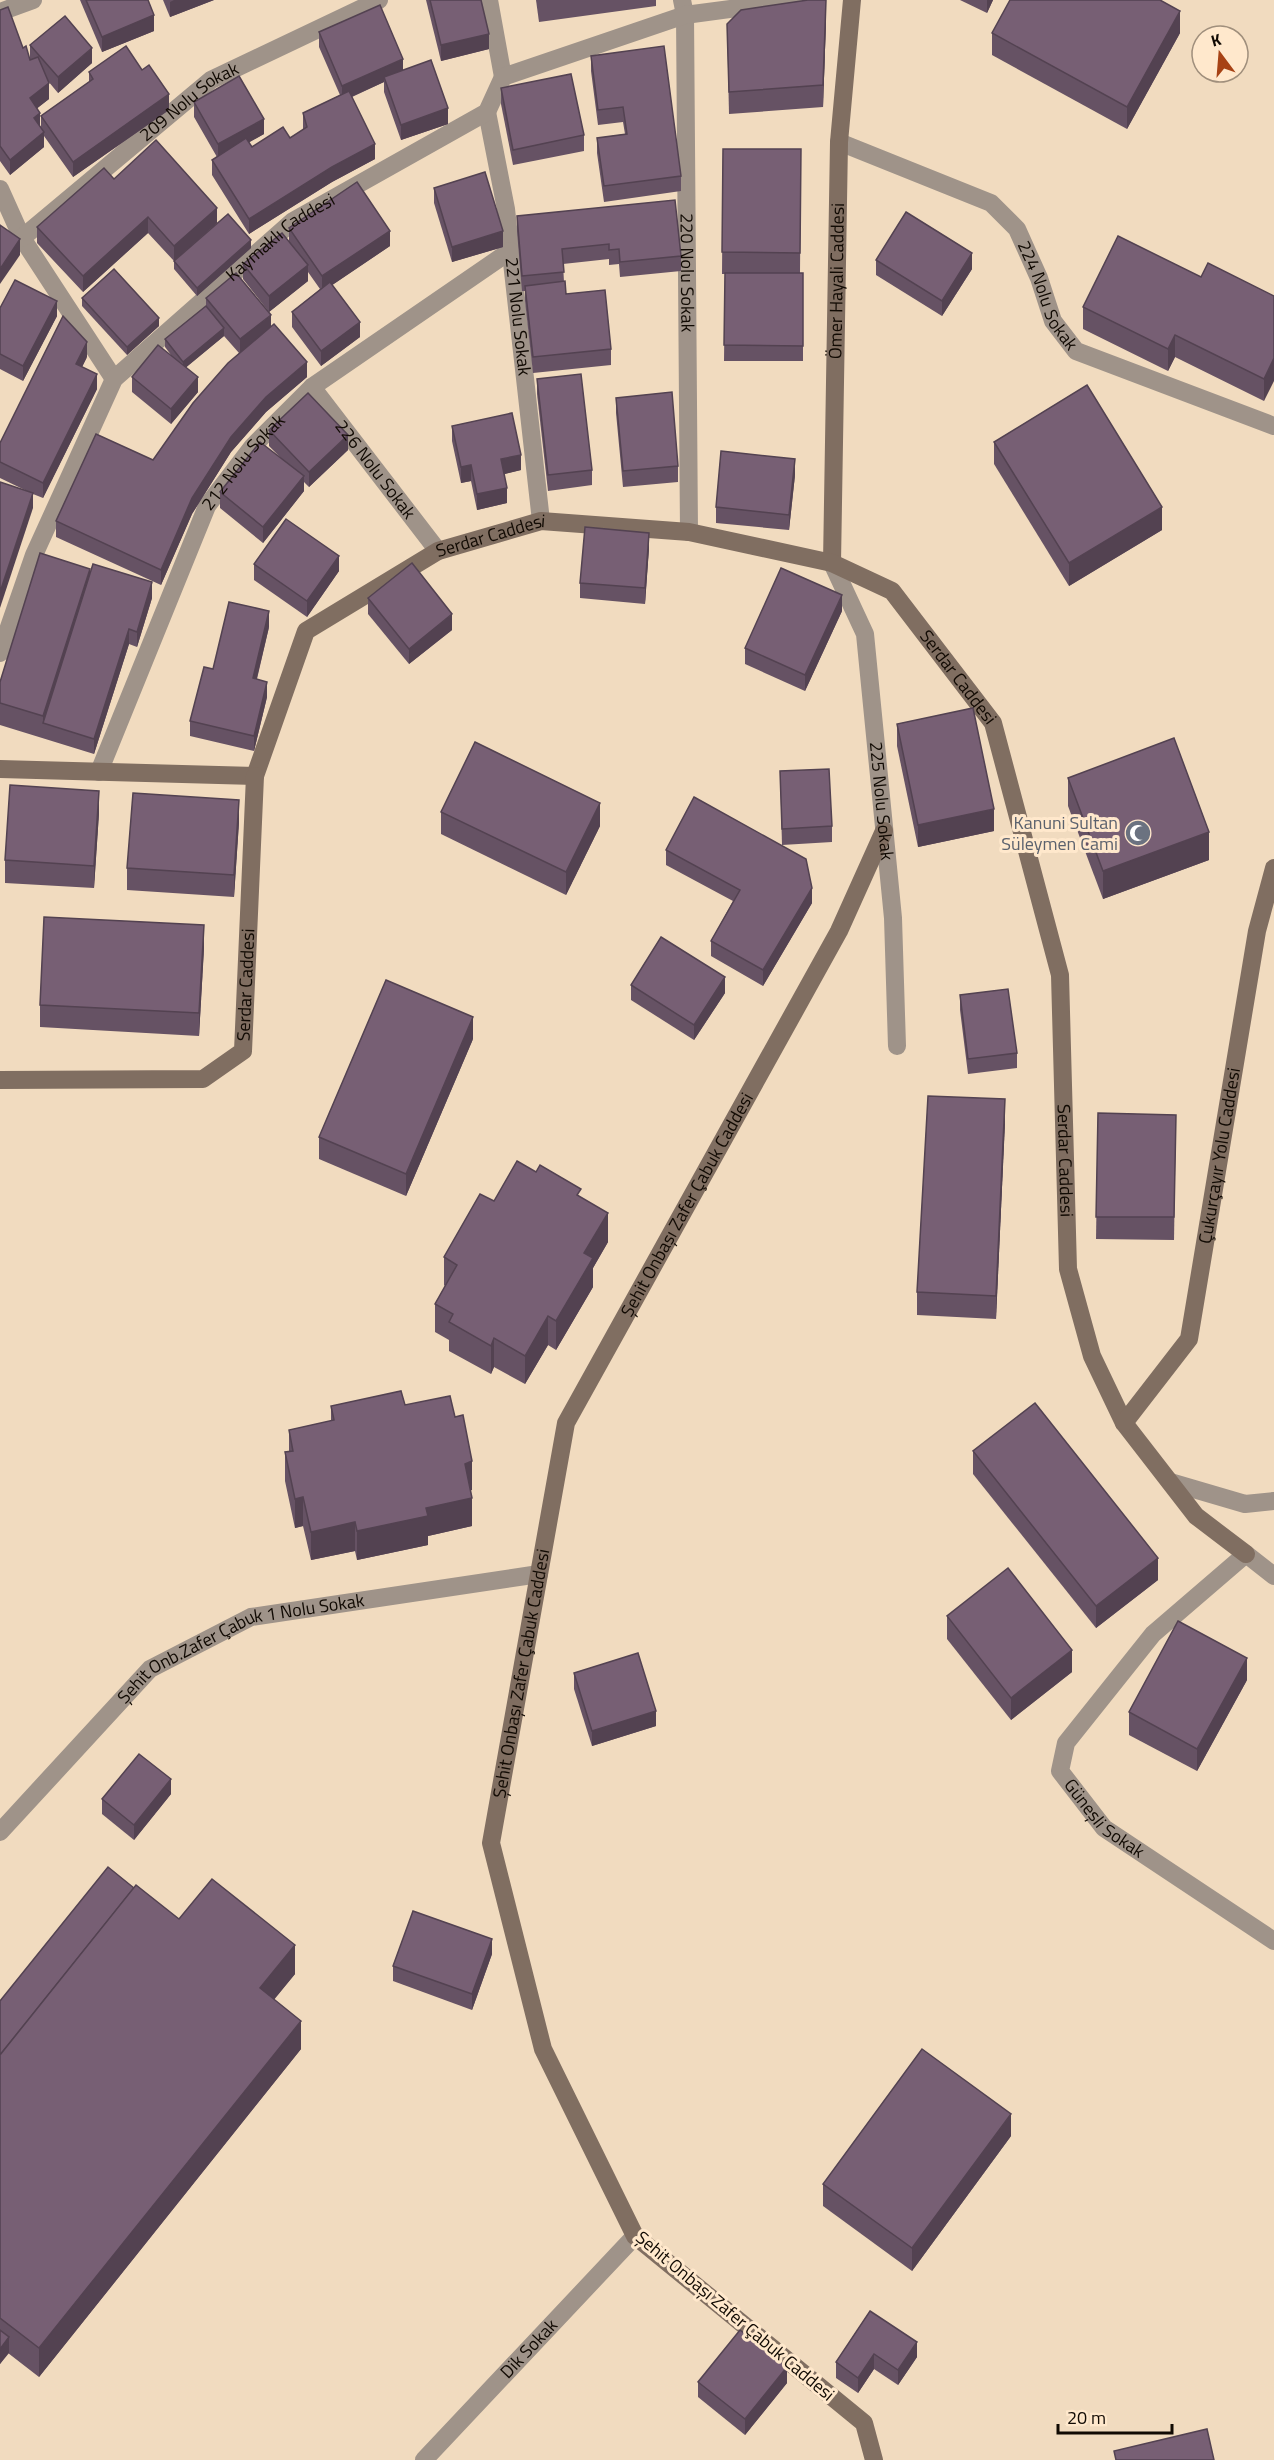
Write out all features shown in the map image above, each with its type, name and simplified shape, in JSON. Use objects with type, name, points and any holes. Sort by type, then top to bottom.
[{"type":"street","points":[[0,12],[33,0]]},
{"type":"street","name":"209 Nolu Sokak","points":[[22,238],[211,80],[380,0]]},
{"type":"street","points":[[487,112],[503,77],[489,0]]},
{"type":"street","points":[[503,77],[684,7],[798,0]]},
{"type":"street","name":"Ömer Hayali Caddesi","points":[[832,563],[839,142],[852,0]]},
{"type":"street","name":"220 Nolu Sokak","points":[[684,7],[689,532]]},
{"type":"street","name":"221 Nolu Sokak","points":[[487,112],[506,209],[542,521]]},
{"type":"street","name":"Kaymaklı Caddesi","points":[[0,653],[34,555],[114,379],[293,221],[487,112]]},
{"type":"street","name":"224 Nolu Sokak","points":[[839,142],[991,203],[1017,230],[1039,278],[1053,321],[1076,351],[1274,426]]},
{"type":"street","points":[[0,189],[22,238],[114,379]]},
{"type":"street","name":"212 Nolu Sokak","points":[[99,772],[207,507],[253,446],[312,387],[510,251]]},
{"type":"street","name":"226 Nolu Sokak","points":[[312,387],[438,551]]},
{"type":"street","name":"Serdar Caddesi","points":[[0,1080],[203,1079],[243,1051],[255,776],[306,632],[438,551],[542,521],[689,532],[832,563],[892,591],[993,723],[1060,975],[1068,1269],[1092,1356],[1124,1424],[1196,1516],[1246,1554]]},
{"type":"street","name":"225 Nolu Sokak","points":[[832,563],[865,634],[893,918],[897,1046]]},
{"type":"street","points":[[0,769],[255,776]]},
{"type":"street","name":"Şehit Onbaşı Zafer Çabuk Caddesi","points":[[874,2460],[864,2422],[635,2236],[543,2049],[491,1843],[566,1423],[839,932],[884,831]]},
{"type":"street","name":"Çukurçayır Yolu Caddesi","points":[[1124,1424],[1189,1339],[1257,931],[1274,868]]},
{"type":"street","points":[[1170,1482],[1245,1504],[1274,1501]]},
{"type":"street","points":[[1246,1554],[1274,1576]]},
{"type":"street","name":"Güneşli Sokak","points":[[1246,1554],[1153,1634],[1066,1743],[1060,1772],[1104,1828],[1274,1941]]},
{"type":"street","name":"Şehit Onb.Zafer Çabuk 1 Nolu Sokak","points":[[0,1832],[150,1669],[251,1617],[539,1574]]},
{"type":"street","name":"Dik Sokak","points":[[424,2460],[635,2236]]},
{"type":"building","points":[[86,0],[148,0],[154,15],[102,37]]},
{"type":"building","points":[[430,0],[481,0],[489,34],[441,45]]},
{"type":"building","points":[[808,0],[826,0],[823,85],[729,92],[727,24],[741,10]]},
{"type":"building","points":[[1010,0],[1160,0],[1180,11],[1127,107],[992,33]]},
{"type":"building","points":[[380,5],[403,59],[342,86],[319,32]]},
{"type":"building","points":[[8,7],[23,48],[26,46],[30,60],[38,57],[49,83],[30,98],[40,113],[34,118],[44,132],[10,160],[0,146],[0,10]]},
{"type":"building","points":[[65,16],[92,48],[58,77],[30,45]]},
{"type":"building","points":[[126,46],[142,70],[149,65],[169,94],[73,162],[41,116],[93,79],[89,72]]},
{"type":"building","points":[[664,46],[681,176],[604,186],[597,138],[627,134],[623,107],[598,110],[591,56]]},
{"type":"building","points":[[431,60],[448,108],[401,125],[384,77]]},
{"type":"building","points":[[571,74],[584,135],[513,150],[501,88]]},
{"type":"building","points":[[239,76],[264,119],[218,144],[194,102]]},
{"type":"building","points":[[349,91],[375,144],[332,167],[249,219],[212,160],[246,138],[252,147],[283,127],[290,138],[307,127],[303,113]]},
{"type":"building","points":[[156,140],[217,208],[174,246],[148,217],[83,276],[37,227],[104,168],[114,179]]},
{"type":"building","points":[[723,149],[801,149],[800,253],[722,252]]},
{"type":"building","points":[[485,172],[503,231],[452,247],[434,188]]},
{"type":"building","points":[[357,182],[390,231],[322,276],[289,228]]},
{"type":"building","points":[[675,200],[681,256],[620,262],[619,249],[609,250],[609,244],[562,249],[564,272],[522,276],[517,216]]},
{"type":"building","points":[[906,212],[972,253],[942,301],[876,260]]},
{"type":"building","points":[[228,214],[251,240],[197,288],[174,261]]},
{"type":"building","points":[[0,225],[20,239],[0,269]]},
{"type":"building","points":[[282,233],[308,265],[269,296],[243,264]]},
{"type":"building","points":[[1118,236],[1201,277],[1208,263],[1274,296],[1274,358],[1264,379],[1175,335],[1168,349],[1083,307]]},
{"type":"building","points":[[114,269],[159,318],[127,347],[82,298]]},
{"type":"building","points":[[236,273],[271,315],[240,339],[206,298]]},
{"type":"building","points":[[725,273],[803,273],[803,346],[724,345]]},
{"type":"building","points":[[15,280],[57,301],[23,366],[0,354],[0,308]]},
{"type":"building","points":[[565,281],[566,294],[605,290],[611,349],[533,357],[525,286]]},
{"type":"building","points":[[330,282],[360,322],[321,351],[292,312]]},
{"type":"building","points":[[206,306],[224,328],[183,362],[165,339]]},
{"type":"building","points":[[63,316],[87,342],[76,364],[97,374],[43,483],[0,462],[0,443]]},
{"type":"building","points":[[274,324],[307,362],[266,397],[231,437],[192,498],[161,570],[56,521],[96,434],[153,460],[193,403],[228,363]]},
{"type":"building","points":[[158,345],[198,377],[171,409],[132,377]]},
{"type":"building","points":[[581,374],[592,470],[548,475],[537,379]]},
{"type":"building","points":[[1087,385],[1162,507],[1069,563],[994,442]]},
{"type":"building","points":[[672,392],[678,466],[623,471],[616,398]]},
{"type":"building","points":[[308,393],[348,435],[309,472],[269,430]]},
{"type":"building","points":[[512,413],[521,455],[501,459],[507,488],[477,494],[471,465],[461,467],[452,426]]},
{"type":"building","points":[[260,442],[304,476],[263,527],[220,492]]},
{"type":"building","points":[[721,451],[795,459],[789,515],[716,507]]},
{"type":"building","points":[[0,482],[33,493],[0,592]]},
{"type":"building","points":[[286,519],[339,556],[307,601],[254,564]]},
{"type":"building","points":[[585,527],[649,533],[645,588],[580,583]]},
{"type":"building","points":[[40,553],[90,569],[43,716],[0,703],[0,682]]},
{"type":"building","points":[[412,563],[452,614],[409,649],[368,598]]},
{"type":"building","points":[[93,564],[152,582],[137,632],[129,629],[94,739],[43,723]]},
{"type":"building","points":[[781,568],[842,595],[805,675],[745,648]]},
{"type":"building","points":[[229,602],[269,611],[253,678],[267,682],[254,736],[190,721],[204,667],[213,669]]},
{"type":"building","points":[[973,708],[994,809],[918,825],[897,724]]},
{"type":"building","name":"Kanuni Sultan Süleymen Cami","points":[[1174,738],[1209,832],[1103,871],[1068,778]]},
{"type":"building","points":[[475,742],[600,803],[566,872],[441,812]]},
{"type":"building","points":[[829,769],[832,826],[782,829],[780,771]]},
{"type":"building","points":[[10,785],[99,791],[94,866],[5,860]]},
{"type":"building","points":[[133,793],[239,800],[234,875],[127,868]]},
{"type":"building","points":[[694,797],[806,859],[812,888],[763,970],[711,941],[740,890],[666,850]]},
{"type":"building","points":[[44,917],[204,925],[199,1013],[40,1005]]},
{"type":"building","points":[[661,937],[725,977],[694,1025],[631,985]]},
{"type":"building","points":[[386,980],[473,1017],[406,1174],[319,1137]]},
{"type":"building","points":[[1008,989],[1017,1053],[968,1059],[960,995]]},
{"type":"building","points":[[928,1096],[1005,1099],[996,1296],[917,1292]]},
{"type":"building","points":[[1098,1113],[1176,1115],[1174,1217],[1096,1217]]},
{"type":"building","points":[[517,1161],[536,1172],[540,1165],[581,1189],[577,1195],[608,1213],[584,1253],[593,1258],[556,1321],[548,1316],[525,1356],[494,1338],[491,1346],[449,1322],[453,1314],[435,1304],[457,1265],[444,1257],[480,1194],[494,1201]]},
{"type":"building","points":[[401,1391],[405,1405],[450,1396],[455,1417],[463,1415],[472,1461],[465,1464],[472,1498],[426,1508],[428,1516],[357,1531],[355,1522],[311,1532],[303,1497],[295,1499],[285,1452],[293,1451],[289,1430],[334,1420],[331,1406]]},
{"type":"building","points":[[1035,1403],[1158,1558],[1096,1606],[973,1451]]},
{"type":"building","points":[[1008,1568],[1072,1650],[1011,1698],[947,1616]]},
{"type":"building","points":[[1178,1621],[1247,1658],[1197,1749],[1129,1712]]},
{"type":"building","points":[[638,1653],[656,1711],[592,1731],[574,1673]]},
{"type":"building","points":[[139,1754],[171,1779],[134,1825],[102,1799]]},
{"type":"building","points":[[108,1867],[134,1888],[0,2055],[0,2001]]},
{"type":"building","points":[[212,1879],[295,1945],[260,1988],[301,2021],[39,2348],[0,2318],[0,2055],[136,1885],[179,1919]]},
{"type":"building","points":[[413,1911],[492,1939],[472,1994],[393,1966]]},
{"type":"building","points":[[922,2049],[1011,2114],[912,2248],[823,2184]]},
{"type":"building","points":[[870,2311],[917,2342],[898,2370],[874,2354],[858,2378],[836,2362]]},
{"type":"building","points":[[0,2330],[9,2337],[0,2349]]},
{"type":"building","points":[[740,2330],[787,2367],[745,2419],[698,2382]]},
{"type":"building","points":[[1207,2429],[1214,2460],[1116,2460],[1114,2451]]},
{"type":"place","name":"Kanuni Sultan Süleymen Cami","points":[[1138,833]]}]
